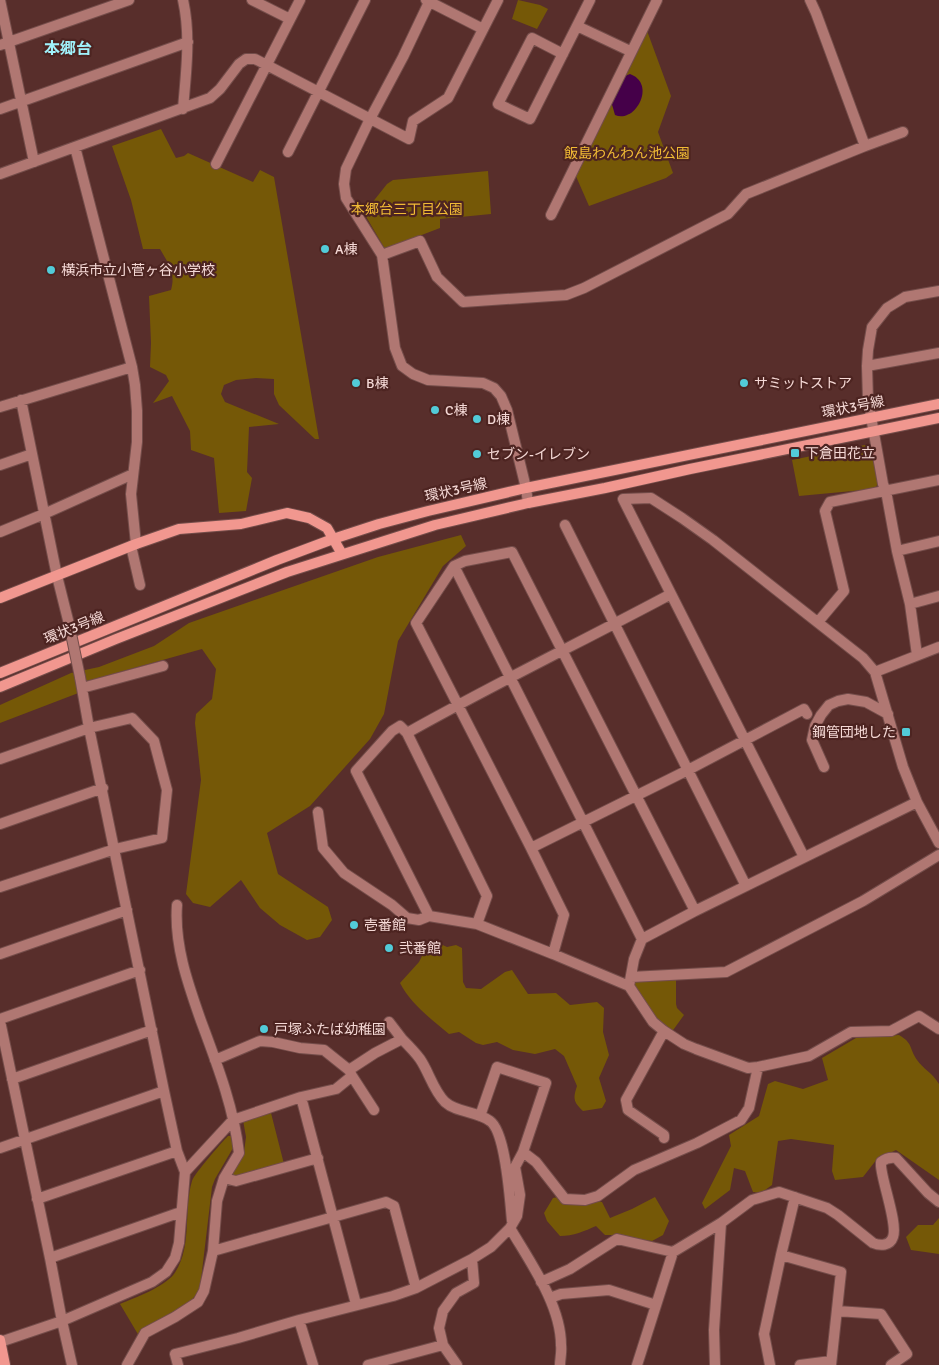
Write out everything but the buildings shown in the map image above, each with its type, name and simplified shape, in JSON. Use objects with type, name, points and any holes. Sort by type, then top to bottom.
[{"type":"street","points":[[0,0],[4,44],[21,101],[34,162]]},
{"type":"street","points":[[4,44],[129,0]]},
{"type":"street","points":[[183,0],[188,42],[183,109]]},
{"type":"street","points":[[252,0],[290,19]]},
{"type":"street","points":[[216,164],[300,0]]},
{"type":"street","points":[[288,152],[365,0]]},
{"type":"street","points":[[0,174],[210,98],[220,89],[239,64],[246,59],[255,59],[409,139],[413,121],[448,98],[498,0]]},
{"type":"street","points":[[563,54],[532,38],[498,104],[530,119],[563,54],[590,0]]},
{"type":"street","points":[[551,214],[630,51],[657,0]]},
{"type":"street","points":[[810,0],[865,146]]},
{"type":"street","points":[[483,29],[428,1],[403,57],[346,168],[344,184],[346,198],[382,255],[396,348],[402,366],[413,374],[428,380],[482,383],[494,388],[501,396],[507,410],[528,503]]},
{"type":"street","points":[[577,26],[630,51]]},
{"type":"street","points":[[0,109],[188,42]]},
{"type":"street","points":[[382,255],[420,241],[437,277],[463,302],[566,295],[584,288],[728,214],[746,194],[903,132]]},
{"type":"street","points":[[75,147],[135,385],[137,442],[131,494],[133,545],[140,585]]},
{"type":"street","points":[[917,655],[910,604],[883,484],[868,400],[867,366],[872,327],[887,308],[905,297],[939,291]]},
{"type":"street","points":[[867,366],[939,353]]},
{"type":"street","points":[[0,407],[132,367]]},
{"type":"street","points":[[5,1365],[0,1342],[62,1321],[152,1282],[166,1272],[176,1258],[185,1172],[177,1151],[164,1091],[69,624],[20,400]]},
{"type":"street","name":"環状3号線","points":[[0,673],[333,538],[428,511],[526,488],[939,404]]},
{"type":"street","name":"環状3号線","points":[[0,687],[287,572],[435,525],[528,503],[939,418]]},
{"type":"street","points":[[0,465],[32,454]]},
{"type":"street","points":[[0,532],[133,474]]},
{"type":"street","points":[[818,622],[844,591],[825,511],[830,502],[939,480]]},
{"type":"street","points":[[804,857],[623,499],[651,498],[682,518],[713,540],[863,658],[875,672],[903,767],[916,802],[939,843]]},
{"type":"street","points":[[0,598],[133,545],[179,529],[241,524],[287,513],[309,518],[327,528],[342,554]]},
{"type":"street","points":[[565,525],[746,886]]},
{"type":"street","points":[[897,551],[939,541]]},
{"type":"street","points":[[553,954],[564,915],[416,623],[454,566],[465,561],[512,552],[694,911]]},
{"type":"street","points":[[454,566],[642,939]]},
{"type":"street","points":[[407,733],[458,704],[671,594]]},
{"type":"street","points":[[910,604],[939,596]]},
{"type":"street","points":[[875,672],[939,646]]},
{"type":"street","points":[[82,688],[163,666]]},
{"type":"street","points":[[824,767],[812,740],[815,726],[829,705],[848,699],[866,702],[888,714]]},
{"type":"street","points":[[531,848],[688,770],[804,709],[807,714]]},
{"type":"street","points":[[0,759],[89,728],[132,718],[154,741],[167,790],[162,838],[115,849],[0,887]]},
{"type":"street","points":[[429,916],[356,771],[392,731],[400,726],[407,733],[488,896],[476,924]]},
{"type":"street","points":[[0,824],[102,788]]},
{"type":"street","points":[[916,802],[694,911],[642,939],[634,959],[630,981],[653,1022],[664,1031],[684,1044],[748,1068],[809,1056],[851,1032],[891,1031],[919,1016],[939,1029]]},
{"type":"street","points":[[318,812],[323,848],[344,873],[392,905],[407,918],[419,920],[429,916],[476,924],[630,981],[726,972],[863,901],[939,855]]},
{"type":"street","points":[[127,1365],[145,1333],[198,1302],[204,1291],[214,1251],[217,1201],[224,1178],[239,1153],[233,1120],[215,1060],[186,978],[176,922],[177,905]]},
{"type":"street","points":[[0,954],[127,910]]},
{"type":"street","points":[[72,1365],[0,1020],[140,970]]},
{"type":"street","points":[[389,1022],[420,1059],[444,1100],[452,1107],[491,1121],[497,1130],[502,1142],[510,1196],[511,1226],[550,1298],[559,1327],[562,1345],[560,1365]]},
{"type":"street","points":[[12,1078],[152,1030]]},
{"type":"street","points":[[664,1031],[626,1100],[628,1110],[664,1135],[664,1138]]},
{"type":"street","points":[[185,1172],[233,1120],[301,1097],[336,1089],[351,1073],[375,1053],[402,1039]]},
{"type":"street","points":[[215,1060],[260,1041],[324,1050],[351,1073],[374,1110]]},
{"type":"street","points":[[178,1365],[175,1354],[356,1304],[393,1296],[416,1288],[491,1247],[511,1226],[517,1216],[520,1195],[515,1167],[523,1152],[546,1083],[497,1067],[480,1116]]},
{"type":"street","points":[[523,1152],[536,1162],[565,1199],[585,1200],[598,1196],[634,1170],[697,1143],[741,1120],[749,1108],[758,1067]]},
{"type":"street","points":[[0,1148],[164,1091]]},
{"type":"street","points":[[301,1097],[356,1304]]},
{"type":"street","points":[[37,1199],[177,1151]]},
{"type":"street","points":[[637,1365],[674,1252],[721,1223],[752,1200],[778,1192],[795,1197],[827,1208],[873,1243],[884,1245],[890,1242],[894,1235],[881,1172],[881,1162],[891,1157],[896,1158],[928,1193],[939,1202]]},
{"type":"street","points":[[224,1178],[236,1181],[318,1158]]},
{"type":"street","points":[[770,1365],[764,1334],[795,1197]]},
{"type":"street","points":[[214,1251],[386,1202],[394,1206],[416,1288]]},
{"type":"street","points":[[50,1258],[181,1212]]},
{"type":"street","points":[[716,1365],[714,1330],[721,1223]]},
{"type":"street","points":[[541,1282],[570,1269],[617,1239],[674,1252]]},
{"type":"street","points":[[781,1255],[841,1272],[831,1363],[800,1365]]},
{"type":"street","points":[[456,1365],[443,1345],[439,1328],[443,1311],[456,1294],[474,1283],[472,1259]]},
{"type":"street","points":[[550,1298],[561,1294],[609,1290],[656,1305]]},
{"type":"street","points":[[837,1311],[881,1314],[907,1354],[892,1365]]},
{"type":"street","points":[[299,1320],[313,1365]]},
{"type":"street","points":[[368,1365],[443,1345]]},
{"type":"green space","points":[[518,0],[540,5],[548,9],[537,29],[512,19]]},
{"type":"green space","name":"飯島わんわん池公園","points":[[646,28],[671,96],[658,132],[673,173],[666,178],[589,206],[575,174]]},
{"type":"green space","points":[[161,129],[176,158],[188,153],[253,182],[260,170],[274,177],[319,439],[315,439],[279,405],[274,394],[274,379],[236,380],[224,385],[221,394],[225,402],[279,424],[249,427],[247,472],[252,478],[246,511],[219,513],[214,458],[191,450],[190,431],[172,396],[153,403],[169,381],[166,375],[150,367],[149,296],[171,290],[173,278],[160,249],[143,249],[131,200],[112,146]]},
{"type":"green space","name":"本郷台三丁目公園","points":[[488,171],[491,214],[440,219],[440,228],[385,249],[364,213],[387,184],[393,180]]},
{"type":"green space","points":[[865,445],[872,448],[878,484],[874,489],[799,496],[792,460]]},
{"type":"green space","points":[[461,535],[466,546],[443,566],[398,641],[384,714],[370,739],[310,806],[267,833],[278,874],[328,907],[332,920],[320,937],[307,940],[280,925],[260,908],[241,880],[210,907],[193,903],[186,894],[201,780],[195,723],[196,714],[212,699],[216,669],[202,649],[80,683],[81,692],[0,723],[0,705],[71,673],[99,667],[154,646],[189,623],[378,557]]},
{"type":"green space","points":[[434,941],[447,947],[456,945],[462,948],[463,982],[466,988],[481,989],[505,972],[512,970],[528,994],[556,993],[570,1005],[597,1002],[604,1008],[603,1032],[609,1055],[599,1078],[606,1101],[602,1108],[583,1111],[577,1105],[575,1097],[577,1086],[564,1056],[555,1049],[535,1054],[513,1050],[497,1042],[483,1045],[476,1043],[459,1032],[449,1034],[422,1011],[409,997],[400,983],[419,962],[429,942]]},
{"type":"green space","points":[[676,977],[676,1004],[677,1008],[684,1015],[671,1033],[659,1024],[635,990],[635,980]]},
{"type":"green space","points":[[899,1035],[907,1041],[917,1060],[939,1084],[939,1180],[896,1150],[877,1159],[863,1177],[835,1180],[832,1171],[834,1145],[791,1139],[778,1141],[772,1185],[761,1193],[753,1192],[745,1171],[734,1168],[730,1190],[705,1209],[702,1203],[731,1146],[729,1135],[759,1116],[768,1084],[775,1081],[803,1089],[828,1080],[822,1058],[856,1038]]},
{"type":"green space","points":[[271,1113],[284,1164],[236,1177],[230,1176],[244,1152],[246,1137],[243,1120]]},
{"type":"green space","points":[[228,1136],[231,1136],[233,1148],[212,1187],[200,1288],[181,1310],[139,1336],[120,1304],[156,1288],[174,1274],[184,1252],[189,1193],[192,1181],[214,1151]]},
{"type":"green space","points":[[564,1196],[602,1202],[610,1218],[655,1197],[669,1221],[663,1235],[652,1241],[605,1235],[596,1226],[574,1234],[560,1236],[547,1221],[544,1213],[553,1198]]},
{"type":"green space","points":[[939,1218],[939,1254],[911,1250],[906,1237],[918,1225],[933,1225]]},
{"type":"shaded area","points":[[630,74],[638,79],[642,86],[640,102],[630,114],[615,115],[611,101],[625,76]]},
{"type":"place","name":"A棟","points":[[325,249]]},
{"type":"place","name":"横浜市立小菅ヶ谷小学校","points":[[51,270]]},
{"type":"place","name":"B棟","points":[[356,383]]},
{"type":"place","name":"サミットストア","points":[[744,383]]},
{"type":"place","name":"C棟","points":[[435,410]]},
{"type":"place","name":"D棟","points":[[477,419]]},
{"type":"place","name":"下倉田花立","points":[[795,453]]},
{"type":"place","name":"セブン-イレブン","points":[[477,454]]},
{"type":"place","name":"鋼管団地した","points":[[906,732]]},
{"type":"place","name":"壱番館","points":[[354,925]]},
{"type":"place","name":"弐番館","points":[[389,948]]},
{"type":"place","name":"戸塚ふたば幼稚園","points":[[264,1029]]},
{"type":"district","name":"本郷台","points":[[68,49]]}]
